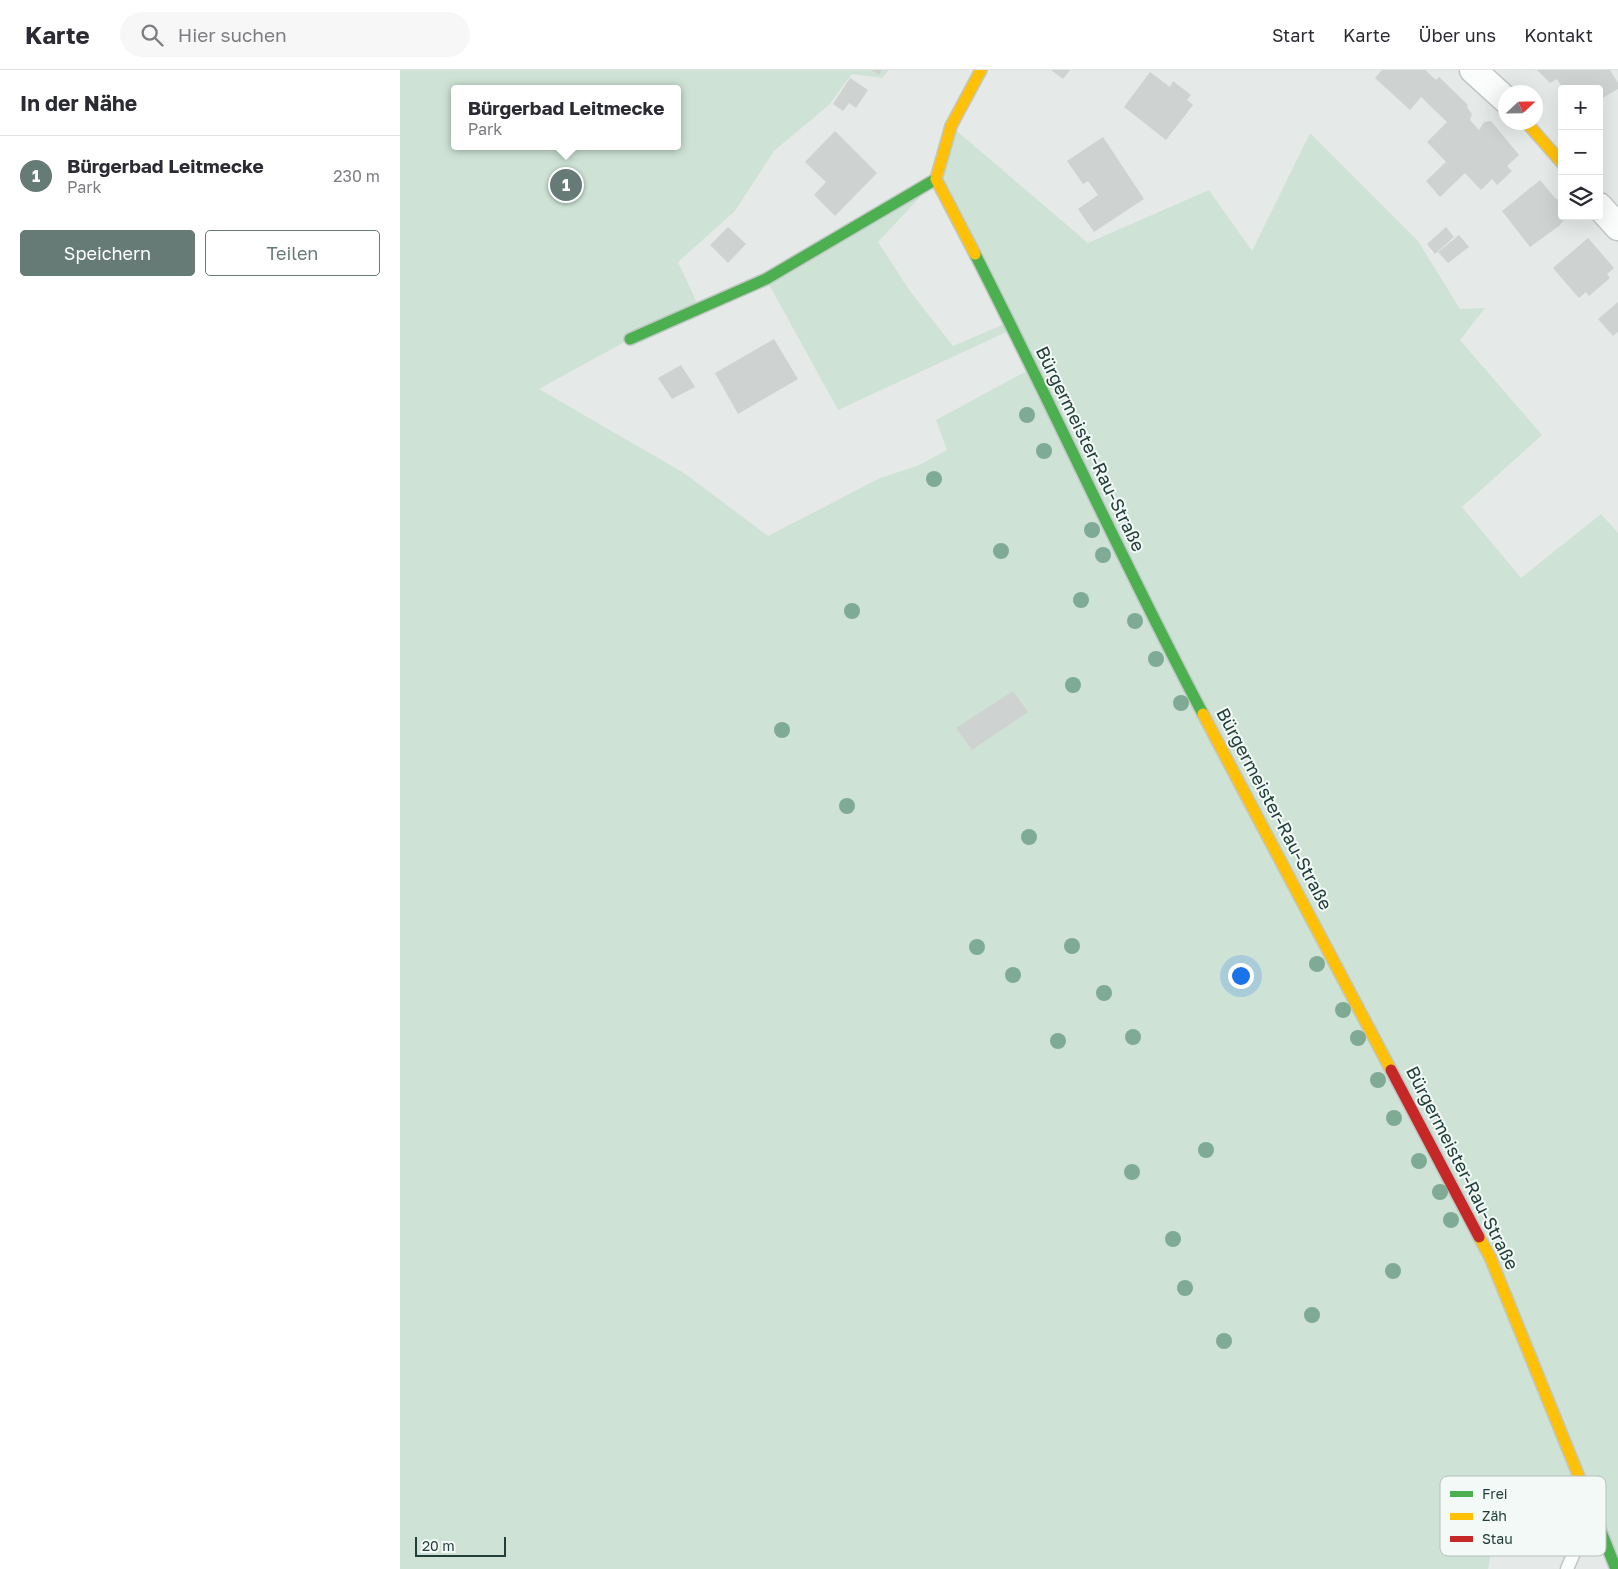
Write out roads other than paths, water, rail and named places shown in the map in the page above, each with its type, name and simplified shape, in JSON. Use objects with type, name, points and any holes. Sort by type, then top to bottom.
[{"type":"street","points":[[630,339],[766,279],[936,180],[951,126],[981,70]]},
{"type":"street","points":[[1473,70],[1498,93]]},
{"type":"street","points":[[1533,130],[1558,159]]},
{"type":"street","name":"Bürgermeister-Rau-Straße","points":[[936,180],[1033,368],[1142,598],[1490,1257],[1578,1476]]},
{"type":"street","points":[[1603,210],[1618,227]]},
{"type":"street","name":"Bürgermeister-Rau-Straße","points":[[1606,1545],[1616,1569]]},
{"type":"lane","points":[[1567,1569],[1573,1556]]},
{"type":"place","name":"Bürgerbad Leitmecke","points":[[566,185]]}]
